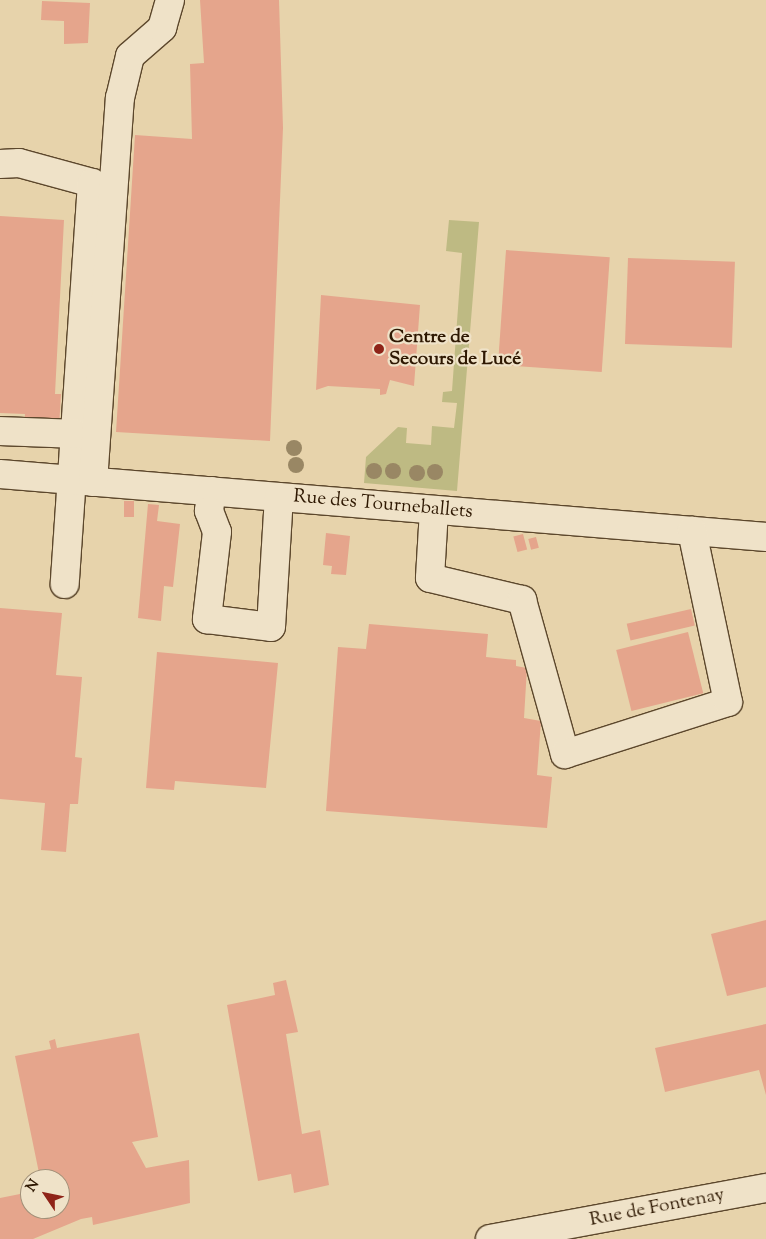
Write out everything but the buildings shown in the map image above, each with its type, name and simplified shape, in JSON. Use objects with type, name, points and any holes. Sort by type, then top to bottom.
[{"type":"street","points":[[65,584],[84,481],[120,98],[130,56],[162,28],[170,0]]},
{"type":"street","points":[[0,164],[19,163],[92,183],[78,434],[84,481]]},
{"type":"street","points":[[0,431],[78,434]]},
{"type":"street","name":"Rue des Tourneballets","points":[[0,474],[766,537]]},
{"type":"street","points":[[212,492],[210,511],[217,532],[207,619],[271,627],[279,497]]},
{"type":"street","points":[[434,510],[430,578],[522,600],[565,754],[728,702],[692,531]]},
{"type":"street","name":"Rue de Fontenay","points":[[490,1239],[766,1188]]},
{"type":"shaded area","points":[[449,220],[479,222],[457,491],[364,483],[366,457],[398,427],[407,428],[406,443],[431,445],[432,426],[454,428],[457,403],[442,402],[443,392],[452,391],[462,253],[446,251]]},
{"type":"place","name":"Centre de Secours de Lucé","points":[[379,349]]}]
